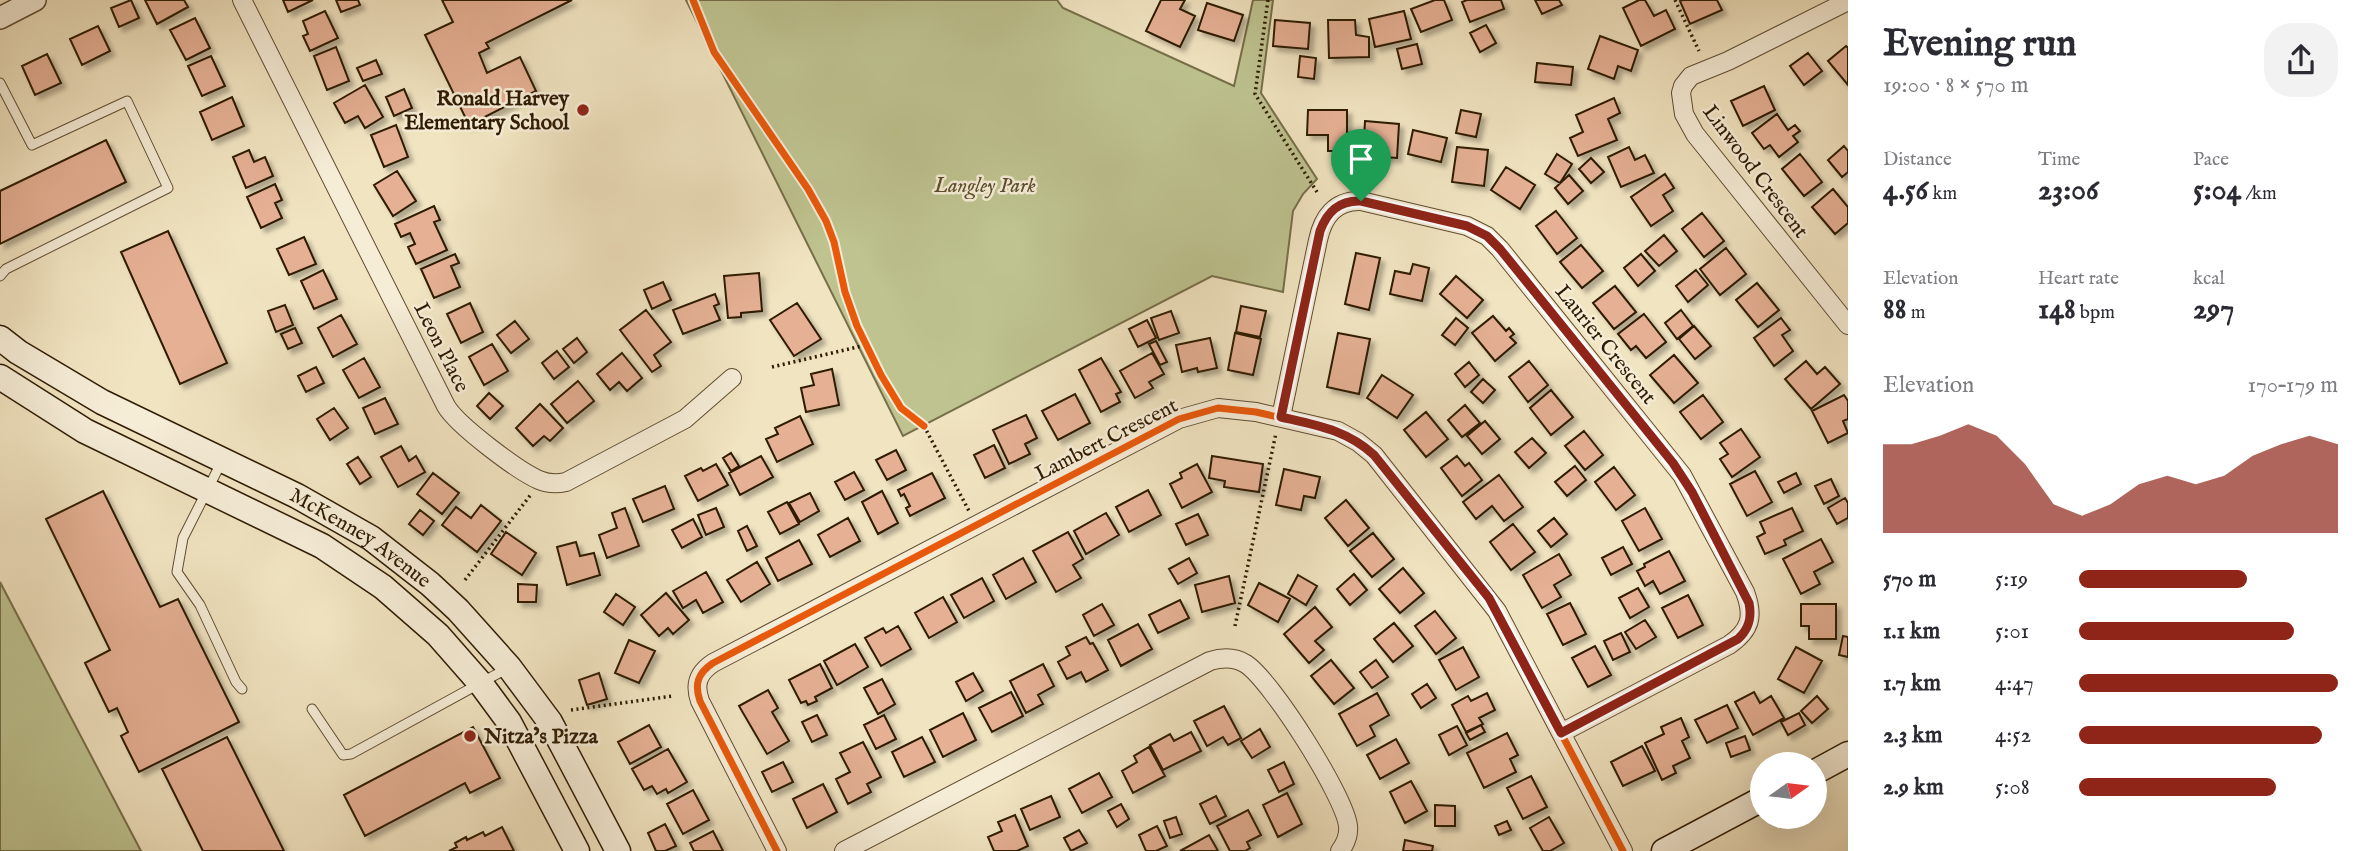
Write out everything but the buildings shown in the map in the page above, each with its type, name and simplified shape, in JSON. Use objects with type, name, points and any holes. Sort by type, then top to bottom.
[{"type":"main road","name":"McKenney Avenue","points":[[0,338],[18,352],[102,402],[297,496],[371,538],[430,584],[458,610],[509,667],[550,722],[618,851]]},
{"type":"main road","name":"McKenney Avenue","points":[[0,377],[85,431],[288,527],[354,566],[420,618],[481,684],[509,722],[577,851]]},
{"type":"main road","points":[[1827,765],[1848,754]]},
{"type":"main road","points":[[1664,851],[1750,805]]},
{"type":"street","points":[[0,18],[35,0]]},
{"type":"street","name":"Leon Place","points":[[242,0],[450,414],[463,428],[540,481]]},
{"type":"street","name":"Linwood Crescent","points":[[1848,1],[1692,76],[1683,86],[1681,93],[1684,114],[1695,134],[1848,325]]},
{"type":"street","name":"Laurier Crescent","points":[[1280,417],[1320,231],[1323,222],[1334,208],[1345,202],[1361,201],[1456,223],[1487,236],[1500,249],[1682,475],[1745,592],[1751,613],[1745,632],[1730,645],[1561,733]]},
{"type":"street","points":[[540,481],[554,484],[575,480],[685,419],[732,378]]},
{"type":"street","name":"Lambert Crescent","points":[[777,851],[699,701],[696,689],[701,673],[713,663],[1190,415],[1210,409],[1229,408],[1338,431],[1374,455],[1493,604],[1623,851]]},
{"type":"street","points":[[844,851],[1210,661],[1228,658],[1247,664],[1256,672],[1292,718],[1309,745],[1346,818],[1348,837],[1340,851]]},
{"type":"lane","points":[[0,83],[32,145],[127,101],[168,188],[6,270],[0,276]]},
{"type":"lane","points":[[222,461],[183,538],[177,572],[200,605],[242,690]]},
{"type":"lane","points":[[312,709],[343,755],[351,754],[509,667]]},
{"type":"path","points":[[1268,0],[1255,94],[1317,192]]},
{"type":"path","points":[[1675,0],[1699,51]]},
{"type":"path","points":[[862,335],[871,355]]},
{"type":"path","points":[[772,367],[866,345]]},
{"type":"path","points":[[1235,626],[1280,417]]},
{"type":"path","points":[[916,420],[924,426],[976,525]]},
{"type":"path","points":[[465,580],[540,481]]},
{"type":"path","points":[[571,710],[673,696]]},
{"type":"green space","name":"Langley Park","points":[[686,0],[1057,0],[1063,8],[1234,86],[1253,0],[1273,0],[1261,93],[1317,179],[1303,194],[1293,211],[1283,292],[1212,276],[903,436]]},
{"type":"green space","points":[[0,582],[141,851],[0,851]]},
{"type":"cycle path","points":[[693,0],[714,52],[808,189],[826,221],[857,326],[881,375],[901,408],[924,426]]},
{"type":"cycle path","points":[[1281,417],[1320,232],[1327,217],[1337,207],[1344,203],[1361,201],[1467,226],[1487,236],[1500,249],[1682,475],[1745,592],[1750,615],[1742,634],[1729,645],[1561,733]]},
{"type":"cycle path","points":[[777,851],[700,701],[697,689],[704,671],[713,663],[1179,419],[1218,408],[1256,412],[1338,431],[1374,455],[1497,611],[1623,851]]},
{"type":"place","name":"Ronald Harvey Elementary School","points":[[583,110]]},
{"type":"place","name":"Nitza’s Pizza","points":[[470,736]]},
{"type":"route","points":[[1361,201],[1467,226],[1487,236],[1500,249],[1682,475],[1749,603],[1750,623],[1738,639],[1561,733],[1489,598],[1374,455],[1350,436],[1338,431],[1281,417],[1323,222],[1340,204],[1361,201]]}]
